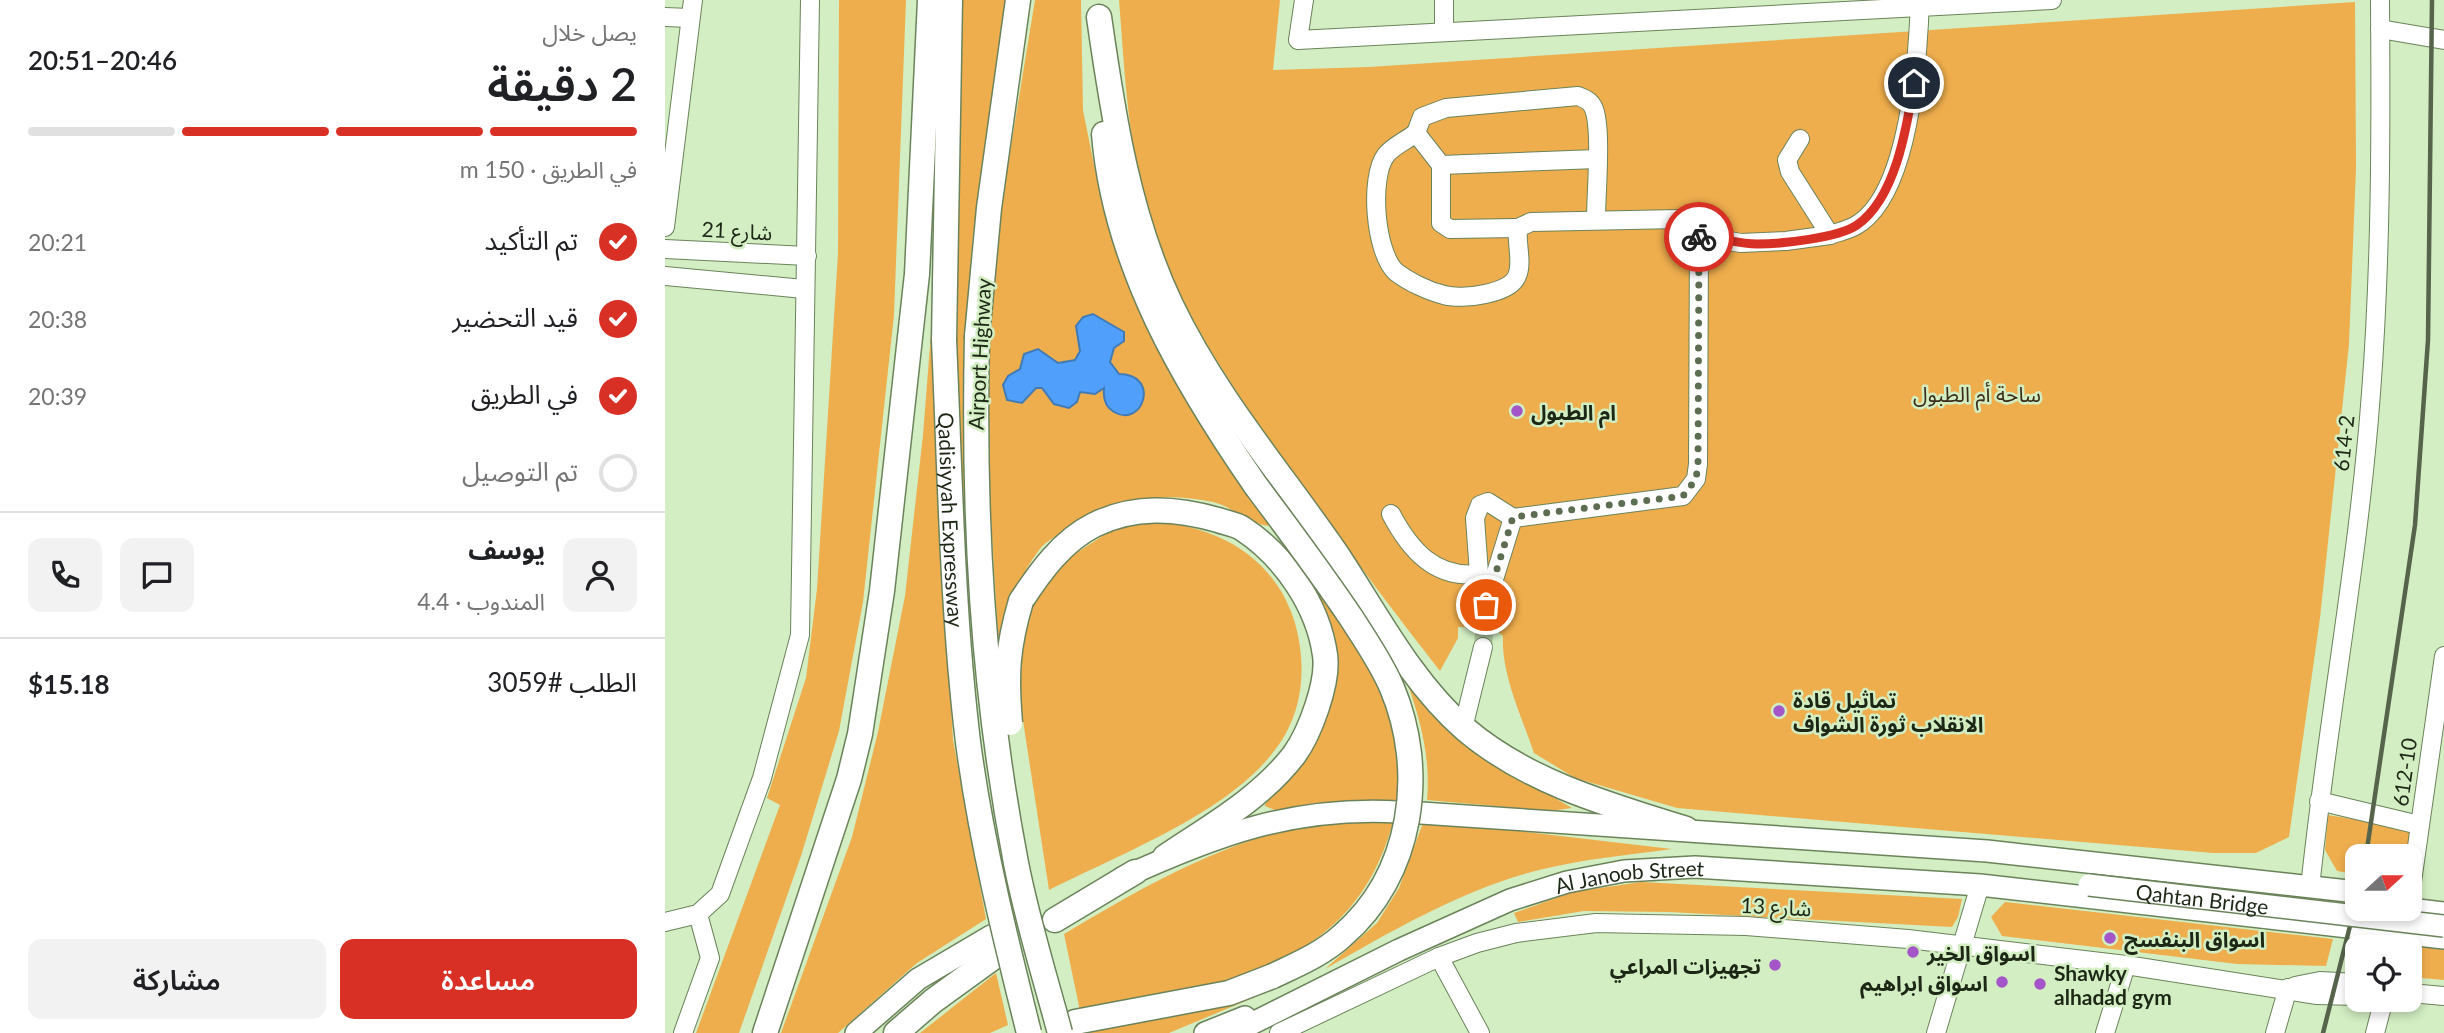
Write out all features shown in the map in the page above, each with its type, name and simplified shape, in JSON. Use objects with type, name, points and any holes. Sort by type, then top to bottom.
[{"type":"highway","points":[[765,1033],[849,779],[862,721],[882,591],[917,274],[930,0]]},
{"type":"highway","name":"Qadisiyyah Expressway","points":[[950,0],[944,340],[958,640],[969,745],[991,876],[1029,1033]]},
{"type":"highway","name":"Airport Highway","points":[[1018,0],[989,208],[977,336],[975,443],[983,638],[1016,866],[1039,956]]},
{"type":"highway","points":[[1099,9],[1108,174],[1122,234],[1170,350],[1209,418],[1329,584],[1391,687],[1404,721],[1410,753],[1408,822],[1397,858],[1367,910],[1342,936],[1313,957],[1229,993],[1067,1028],[1039,956],[1018,806],[1007,682],[1009,643],[1021,601],[1037,576],[1063,547],[1094,525],[1134,511],[1176,510],[1241,527],[1292,575],[1315,620],[1325,656],[1321,690],[1311,725],[1295,754],[1246,803],[1165,856]]},
{"type":"highway","points":[[1099,9],[1125,171],[1140,228],[1171,305],[1240,419],[1336,553],[1421,683],[1464,728],[1488,747],[1576,795],[1686,829]]},
{"type":"highway","points":[[1054,914],[1135,872]]},
{"type":"highway","points":[[896,1033],[993,946]]},
{"type":"main road","points":[[1135,872],[1165,856],[1258,824],[1352,811],[1399,812]]},
{"type":"main road","name":"Al Janoob Street","points":[[1421,813],[1579,826],[1686,829],[1957,850]]},
{"type":"main road","points":[[1957,850],[2345,890]]},
{"type":"main road","name":"Qahtan Bridge","points":[[1957,850],[2091,880],[2444,926]]},
{"type":"main road","name":"Al Janoob Street","points":[[1233,1033],[1323,987],[1510,900],[1567,882],[1624,871],[1695,866],[1969,884]]},
{"type":"main road","name":"Qahtan Bridge","points":[[1969,884],[2091,880],[2345,903]]},
{"type":"main road","points":[[1969,884],[2444,939]]},
{"type":"main road","points":[[2422,897],[2444,900]]},
{"type":"main road","points":[[2422,910],[2444,913]]},
{"type":"main road","points":[[856,1033],[918,979],[993,946]]},
{"type":"main road","name":"Al Janoob Street","points":[[1205,1033],[1323,987]]},
{"type":"street","points":[[667,922],[698,914],[720,894],[762,778],[800,635],[810,0]]},
{"type":"street","points":[[1304,0],[1298,40],[1806,6],[2052,0]]},
{"type":"street","points":[[1444,0],[1444,32]]},
{"type":"street","name":"614-2","points":[[2310,888],[2319,801],[2351,583],[2371,393],[2382,177],[2380,0]]},
{"type":"street","points":[[1416,133],[1441,165],[1441,223],[1450,229],[1518,228],[1531,222],[1596,219],[1679,219],[1699,236],[1758,244],[1830,235],[1857,225],[1874,207],[1896,168],[1914,83],[1920,4]]},
{"type":"street","points":[[665,17],[692,9],[671,128],[665,228]]},
{"type":"street","points":[[2380,29],[2444,40]]},
{"type":"street","points":[[1518,228],[1518,274],[1511,286],[1488,294],[1447,296],[1414,283],[1394,270],[1383,247],[1376,210],[1379,170],[1387,154],[1416,133],[1422,117],[1446,108],[1578,96],[1588,100],[1595,110],[1596,219]]},
{"type":"street","points":[[1800,139],[1787,160],[1790,172],[1830,235]]},
{"type":"street","points":[[1441,165],[1597,159]]},
{"type":"street","points":[[1485,589],[1475,517],[1480,505],[1488,502],[1513,517],[1683,496],[1691,489],[1698,464],[1699,236]]},
{"type":"street","name":"شارع 21","points":[[665,249],[807,256]]},
{"type":"street","points":[[665,276],[804,289]]},
{"type":"street","points":[[1391,514],[1403,537],[1424,557],[1445,572],[1460,576],[1485,589]]},
{"type":"street","points":[[1485,589],[1513,517]]},
{"type":"street","points":[[1464,728],[1483,647]]},
{"type":"street","name":"612-10","points":[[2417,844],[2444,656]]},
{"type":"street","points":[[2319,801],[2419,825]]},
{"type":"street","points":[[1936,1033],[1962,945],[1969,884]]},
{"type":"street","points":[[683,1033],[709,958],[698,914]]},
{"type":"street","name":"شارع 13","points":[[1279,1033],[1310,1026],[1439,957],[1516,933],[1596,923],[1745,926],[1962,945],[2345,996]]},
{"type":"street","points":[[1439,957],[1480,1033]]},
{"type":"street","points":[[2105,1033],[2126,965]]},
{"type":"street","points":[[2275,1033],[2288,988],[2320,981],[2345,982]]},
{"type":"street","points":[[2422,994],[2444,996]]},
{"type":"street","points":[[2375,1033],[2381,1012]]},
{"type":"green space","points":[[839,0],[906,0],[894,315],[863,602],[839,731],[801,856],[739,1033],[696,1033],[780,805],[767,798],[806,678],[817,589],[838,253]]},
{"type":"green space","points":[[960,0],[1007,0],[973,234],[967,316],[964,522],[960,519],[956,366]]},
{"type":"green space","points":[[1035,0],[1081,0],[1083,110],[1099,190],[1124,269],[1272,526],[1256,523],[1221,504],[1174,497],[1136,500],[1100,511],[1054,537],[1039,550],[1015,592],[998,637],[985,417],[993,256]]},
{"type":"green space","name":"ساحة أم الطبول","points":[[1119,0],[1280,0],[1273,70],[1369,67],[2355,2],[2356,168],[2349,344],[2320,618],[2289,837],[2256,853],[2213,853],[1677,808],[1575,778],[1534,753],[1505,665],[1503,636],[1494,628],[1458,627],[1458,638],[1440,671],[1328,523],[1274,446],[1222,369],[1191,315],[1164,259],[1143,196],[1131,131]]},
{"type":"green space","points":[[937,257],[940,522],[953,740],[986,919],[917,963],[838,1033],[781,1033],[852,837],[878,732],[905,596],[923,435]]},
{"type":"green space","points":[[1140,522],[1171,524],[1200,530],[1226,541],[1250,556],[1269,575],[1285,598],[1296,625],[1302,669],[1299,696],[1286,733],[1251,777],[1198,815],[1168,832],[1049,890],[1020,701],[1020,644],[1036,597],[1058,565],[1107,533]]},
{"type":"green space","points":[[1309,572],[1362,652],[1388,708],[1396,738],[1399,769],[1397,802],[1277,811],[1265,806],[1266,800],[1294,773],[1318,740],[1331,694],[1305,575]]},
{"type":"green space","points":[[1404,673],[1493,762],[1572,808],[1550,811],[1427,800],[1423,735]]},
{"type":"green space","points":[[2328,815],[2413,829],[2411,844],[2345,844],[2345,872],[2337,871],[2325,850]]},
{"type":"green space","points":[[1394,818],[1375,871],[1347,911],[1312,941],[1272,964],[1228,980],[1080,1011],[1064,934],[1157,881],[1254,839],[1324,822]]},
{"type":"green space","points":[[1424,820],[1672,849],[1572,863],[1511,878],[1429,912],[1325,969],[1377,923],[1399,888]]},
{"type":"green space","points":[[1641,882],[1962,899],[1958,917],[1952,927],[1669,912],[1584,911],[1518,922],[1514,913],[1573,892]]},
{"type":"green space","points":[[2005,902],[2333,939],[2326,966],[2237,964],[2002,936],[1991,917]]},
{"type":"green space","points":[[2422,947],[2444,950],[2444,980],[2422,978]]},
{"type":"green space","points":[[996,973],[1008,1025],[990,1033],[920,1033]]},
{"type":"green space","points":[[1267,992],[1169,1033],[1087,1033],[1086,1029]]},
{"type":"water","points":[[1093,314],[1124,332],[1124,341],[1114,348],[1110,362],[1119,374],[1132,376],[1140,382],[1144,391],[1143,399],[1133,413],[1124,415],[1109,408],[1105,402],[1104,388],[1095,394],[1080,392],[1077,402],[1069,408],[1054,404],[1042,388],[1036,388],[1022,403],[1007,400],[1003,385],[1008,376],[1020,369],[1024,354],[1038,349],[1058,363],[1075,360],[1080,351],[1076,326],[1083,317]]},
{"type":"tunnel","points":[[1483,647],[1486,605]]},
{"type":"railway","points":[[2368,844],[2415,525],[2428,340],[2432,0]]},
{"type":"railway","points":[[2323,1033],[2350,926]]},
{"type":"way so far","points":[[1486,605],[1513,517],[1683,496],[1691,489],[1696,479],[1698,464],[1699,237]]},
{"type":"place","name":"ام الطبول","points":[[1517,411]]},
{"type":"place","name":"تماثيل قادة الانقلاب ثورة الشواف","points":[[1779,711]]},
{"type":"place","name":"اسواق البنفسج","points":[[2110,938]]},
{"type":"place","name":"اسواق الخير","points":[[1913,952]]},
{"type":"place","name":"تجهيزات المراعي","points":[[1775,965]]},
{"type":"place","name":"اسواق ابراهيم","points":[[2002,982]]},
{"type":"place","name":"Shawky alhadad gym","points":[[2040,984]]},
{"type":"route","points":[[1699,237],[1758,244],[1830,235],[1857,225],[1874,207],[1896,168],[1914,83]]}]
